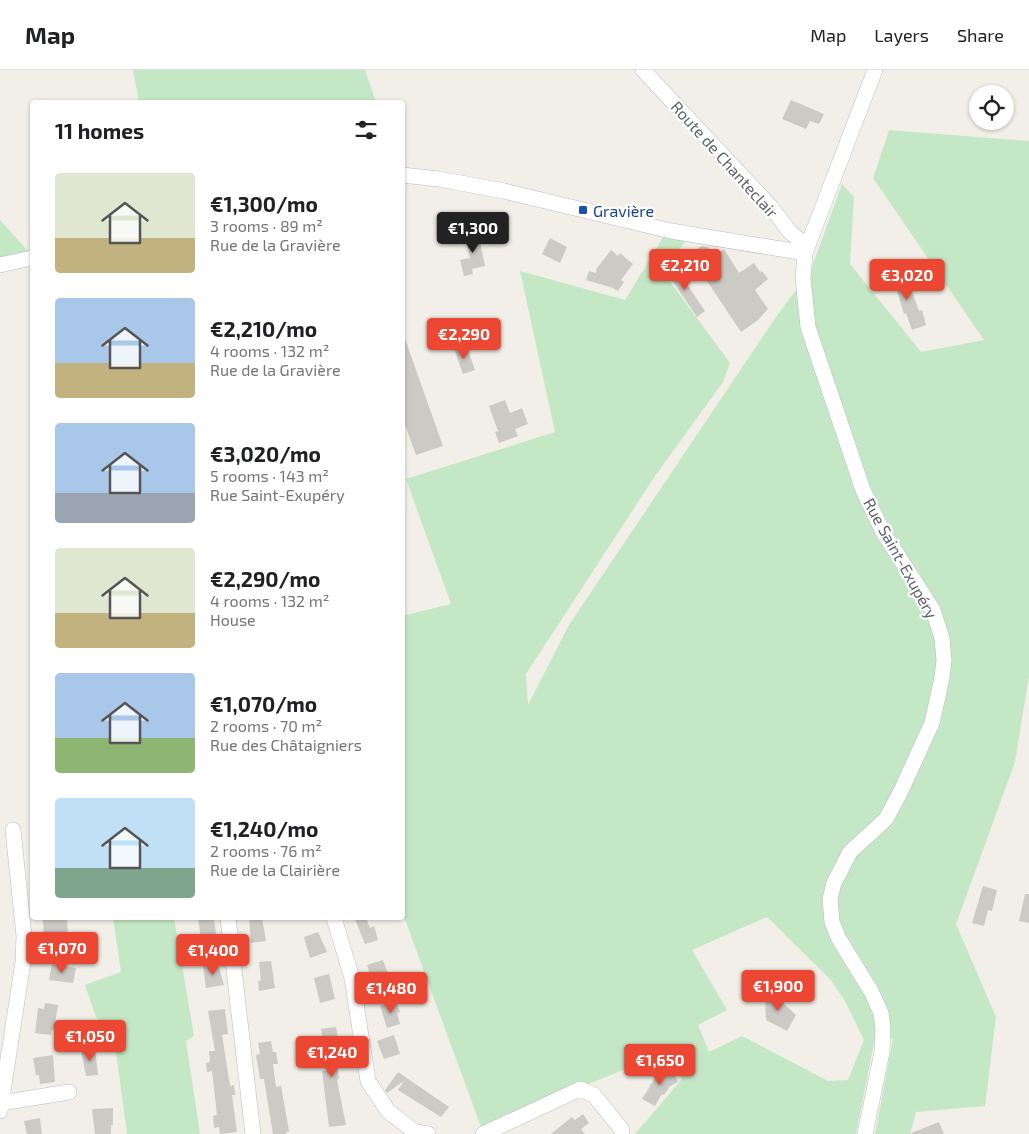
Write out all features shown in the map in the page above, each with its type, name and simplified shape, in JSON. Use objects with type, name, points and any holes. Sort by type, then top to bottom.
[{"type":"street","name":"Route de Chanteclair","points":[[643,70],[771,207],[806,249]]},
{"type":"street","name":"Rue Saint-Exupéry","points":[[865,1134],[882,1052],[881,1013],[871,991],[839,939],[832,922],[830,900],[834,883],[850,852],[886,819],[900,793],[932,723],[944,660],[942,638],[934,610],[883,532],[863,490],[808,327],[803,278],[806,249],[876,70]]},
{"type":"street","points":[[405,175],[439,179],[504,191],[671,231],[806,249]]},
{"type":"street","points":[[0,265],[30,258]]},
{"type":"street","points":[[13,830],[8,854],[24,936],[24,962],[6,1021],[0,1107],[69,1092]]},
{"type":"street","points":[[228,920],[253,1134]]},
{"type":"street","points":[[335,920],[352,978],[368,1081],[388,1111],[419,1133]]},
{"type":"street","points":[[483,1134],[580,1089],[594,1095],[622,1130]]},
{"type":"green space","points":[[133,70],[365,70],[375,100],[139,100]]},
{"type":"green space","points":[[889,130],[1029,141],[1029,676],[1015,762],[956,924],[996,1017],[985,1106],[916,1112],[910,1134],[875,1134],[893,1039],[877,1028],[856,1134],[635,1134],[682,1079],[663,1054],[481,1127],[405,919],[405,615],[451,604],[406,479],[555,432],[520,271],[625,300],[664,236],[686,240],[663,272],[730,363],[723,382],[655,476],[526,674],[528,705],[569,625],[776,317],[811,270],[842,184],[854,197],[850,264],[921,352],[984,340],[873,178]],"holes":[[[767,917],[830,979],[845,1001],[864,1040],[848,1080],[828,1081],[742,1036],[709,1052],[698,1025],[727,1010],[692,950]]]},
{"type":"green space","points":[[0,220],[28,251],[0,257]]},
{"type":"green space","points":[[113,920],[174,920],[194,1036],[186,1041],[200,1134],[127,1134],[114,1036],[96,1017],[85,985],[121,972]]},
{"type":"building","points":[[791,100],[824,114],[819,124],[810,121],[806,129],[782,119]]},
{"type":"building","points":[[478,231],[485,266],[472,269],[473,274],[464,276],[460,260],[470,258],[465,234]]},
{"type":"building","points":[[550,238],[567,247],[560,263],[542,254]]},
{"type":"building","points":[[702,246],[708,247],[714,255],[724,249],[739,273],[754,263],[768,279],[755,290],[768,309],[758,320],[741,332],[689,254]]},
{"type":"building","points":[[611,250],[618,256],[620,253],[633,264],[621,280],[624,282],[618,291],[586,280],[589,271],[596,273],[597,268]]},
{"type":"building","points":[[674,265],[705,311],[697,317],[665,270]]},
{"type":"building","points":[[906,275],[919,311],[922,310],[926,325],[912,330],[906,313],[904,314],[896,288],[888,290],[885,281]]},
{"type":"building","points":[[405,339],[443,446],[416,455],[405,425]]},
{"type":"building","points":[[466,345],[475,370],[463,374],[454,349]]},
{"type":"building","points":[[505,400],[510,413],[522,408],[528,424],[515,429],[518,436],[499,443],[495,432],[498,431],[489,406]]},
{"type":"building","points":[[983,886],[997,890],[992,911],[988,910],[984,926],[972,923]]},
{"type":"building","points":[[1025,894],[1029,894],[1029,923],[1019,921]]},
{"type":"building","points":[[43,920],[67,920],[68,938],[44,939]]},
{"type":"building","points":[[198,920],[214,920],[217,943],[202,945]]},
{"type":"building","points":[[249,920],[262,920],[266,941],[251,943]]},
{"type":"building","points":[[355,920],[367,920],[370,928],[374,926],[378,940],[365,944]]},
{"type":"building","points":[[318,932],[327,952],[310,958],[304,937]]},
{"type":"building","points":[[383,960],[390,979],[373,984],[367,965]]},
{"type":"building","points":[[271,961],[275,988],[259,991],[258,981],[261,980],[259,962]]},
{"type":"building","points":[[52,964],[76,968],[73,983],[49,980]]},
{"type":"building","points":[[218,964],[224,985],[206,988],[203,966]]},
{"type":"building","points":[[329,974],[335,999],[320,1003],[314,978]]},
{"type":"building","points":[[765,995],[783,995],[784,1004],[796,1015],[787,1031],[766,1020]]},
{"type":"building","points":[[396,1001],[400,1012],[397,1013],[400,1024],[387,1028],[380,1006]]},
{"type":"building","points":[[45,1003],[58,1005],[54,1030],[52,1030],[51,1035],[35,1033],[38,1008],[44,1009]]},
{"type":"building","points":[[225,1009],[228,1034],[222,1035],[230,1086],[234,1085],[235,1095],[232,1095],[237,1132],[220,1134],[219,1127],[214,1128],[213,1116],[217,1115],[212,1071],[207,1072],[206,1063],[210,1062],[209,1051],[215,1051],[208,1011]]},
{"type":"building","points":[[336,1027],[341,1055],[336,1055],[339,1078],[337,1080],[346,1125],[329,1127],[322,1071],[328,1070],[321,1029]]},
{"type":"building","points":[[394,1035],[400,1054],[384,1059],[377,1041]]},
{"type":"building","points":[[271,1041],[273,1052],[276,1052],[278,1064],[273,1064],[276,1087],[281,1086],[289,1131],[286,1132],[287,1134],[273,1134],[264,1079],[260,1079],[256,1055],[260,1054],[258,1043]]},
{"type":"building","points":[[95,1048],[98,1075],[86,1076],[81,1050]]},
{"type":"building","points":[[53,1055],[55,1082],[40,1084],[39,1075],[36,1075],[33,1058]]},
{"type":"building","points":[[670,1066],[678,1082],[670,1086],[664,1095],[662,1094],[655,1106],[642,1099],[658,1073]]},
{"type":"building","points":[[398,1072],[449,1107],[441,1117],[398,1090],[404,1081],[387,1093],[385,1090]]},
{"type":"building","points":[[113,1108],[111,1134],[95,1134],[92,1109]]},
{"type":"building","points":[[583,1114],[589,1123],[581,1129],[585,1134],[551,1134],[572,1117],[575,1120]]},
{"type":"building","points":[[40,1118],[42,1134],[27,1134],[24,1121]]},
{"type":"building","points":[[939,1122],[944,1134],[909,1134]]},
{"type":"place","name":"Gravière","points":[[583,210]]}]
